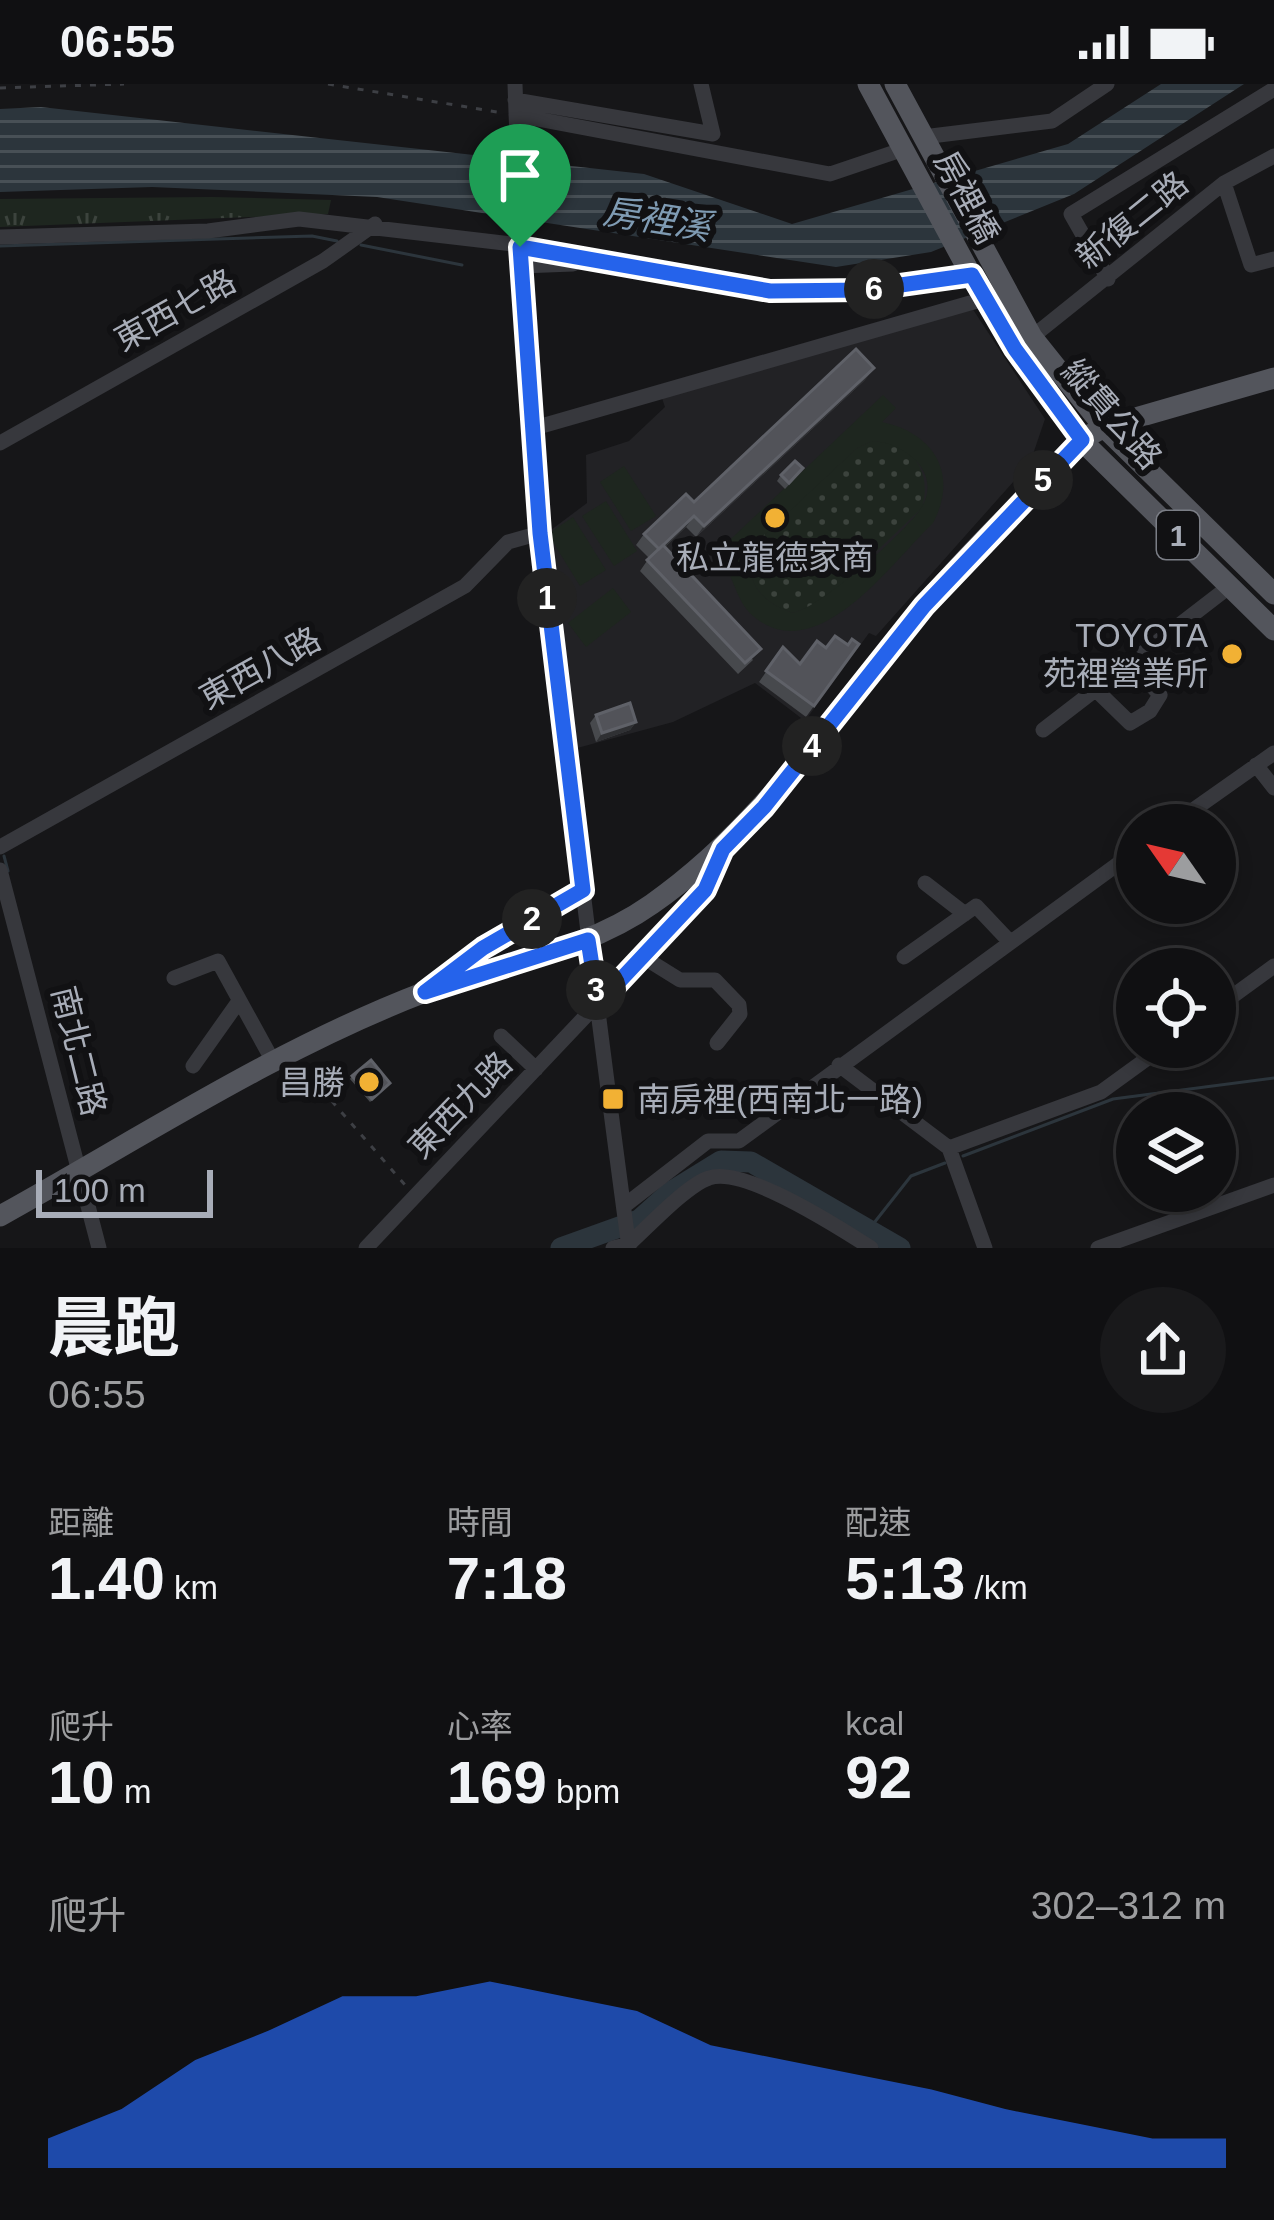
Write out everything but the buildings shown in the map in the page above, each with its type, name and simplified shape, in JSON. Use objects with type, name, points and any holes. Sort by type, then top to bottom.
[{"type":"main road","name":"1","points":[[868,84],[913,143]]},
{"type":"main road","name":"1","points":[[895,84],[913,143]]},
{"type":"main road","name":"房裡橋","points":[[913,143],[981,269]]},
{"type":"main road","name":"縱貫公路","points":[[981,269],[984,299],[1082,440],[1274,630]]},
{"type":"main road","name":"縱貫公路","points":[[981,269],[1104,427],[1274,594]]},
{"type":"main road","points":[[0,1216],[282,1058],[425,992],[588,940],[648,908],[723,849],[764,807],[924,606],[1082,440],[1104,427],[1274,378]]},
{"type":"street","points":[[515,100],[830,174],[913,143],[1052,121],[1107,84]]},
{"type":"street","points":[[515,100],[713,134],[703,85]]},
{"type":"street","points":[[1108,280],[1071,214],[1274,89]]},
{"type":"street","points":[[515,100],[540,533],[603,1078],[624,1206],[623,1246]]},
{"type":"street","name":"新復二路","points":[[1032,337],[1224,183],[1274,156]]},
{"type":"street","points":[[1224,183],[1251,265],[1274,259]]},
{"type":"street","points":[[0,237],[208,231],[299,219],[376,224],[770,291],[865,290],[981,269]]},
{"type":"street","name":"東西七路","points":[[0,443],[323,261],[376,224]]},
{"type":"street","points":[[521,266],[573,264]]},
{"type":"street","points":[[531,429],[984,299]]},
{"type":"street","name":"東西八路","points":[[0,847],[465,586],[508,542],[540,533]]},
{"type":"street","points":[[1042,730],[1230,586]]},
{"type":"street","points":[[1095,689],[1130,723],[1150,711],[1160,695],[1130,662]]},
{"type":"street","points":[[1201,804],[1274,753]]},
{"type":"street","points":[[1256,765],[1274,788]]},
{"type":"street","name":"東西九路","points":[[366,1248],[705,890],[723,849]]},
{"type":"street","points":[[624,1206],[708,1141],[739,1142],[839,1064],[1116,865]]},
{"type":"street","name":"南北二路","points":[[0,870],[99,1248]]},
{"type":"street","points":[[925,883],[965,914]]},
{"type":"street","points":[[425,992],[483,948],[583,890]]},
{"type":"street","points":[[904,957],[976,906],[1010,942]]},
{"type":"street","points":[[643,957],[680,980],[715,980],[739,1005],[740,1014],[718,1043]]},
{"type":"street","points":[[174,978],[218,962],[239,1001],[282,1058]]},
{"type":"street","points":[[1236,994],[1274,966]]},
{"type":"street","points":[[194,1066],[239,1001]]},
{"type":"street","points":[[501,1036],[536,1069]]},
{"type":"street","points":[[839,1064],[949,1148],[985,1248]]},
{"type":"street","points":[[949,1148],[1101,1092],[1134,1068]]},
{"type":"street","points":[[623,1246],[707,1178],[731,1176],[820,1216],[871,1248]]},
{"type":"street","points":[[1098,1248],[1119,1245],[1274,1185]]},
{"type":"path","points":[[0,88],[124,84]]},
{"type":"path","points":[[328,84],[515,100]]},
{"type":"path","points":[[282,1058],[416,1196]]},
{"type":"shaded area","name":"私立龍德家商","points":[[972,308],[1045,419],[1030,463],[876,636],[869,633],[805,721],[755,683],[673,722],[570,750],[547,533],[587,503],[586,455],[629,441],[665,407],[662,398]]},
{"type":"green space","points":[[0,199],[331,200],[328,214],[0,227]]},
{"type":"green space","points":[[883,395],[896,408],[882,422],[916,436],[937,458],[943,488],[933,523],[874,584],[827,621],[802,630],[777,629],[753,616],[715,554]],"holes":[[[871,441],[907,453],[923,471],[927,495],[921,508],[881,551],[823,598],[793,613],[769,601],[751,574],[761,538],[856,449]]]},
{"type":"green space","points":[[871,441],[897,446],[915,460],[924,481],[922,508],[823,602],[793,613],[780,608],[761,593],[751,574],[761,537],[856,449]]},
{"type":"green space","points":[[624,466],[656,516],[631,531],[600,482]]},
{"type":"green space","points":[[606,501],[637,551],[614,566],[582,516]]},
{"type":"green space","points":[[573,517],[606,570],[580,586],[548,534]]},
{"type":"green space","points":[[613,588],[631,612],[586,647],[568,623]]},
{"type":"water","name":"房裡溪","points":[[1161,84],[1244,84],[1074,194],[931,252],[836,267],[377,197],[152,187],[0,192],[0,109],[41,107],[644,174],[792,224],[1068,144]]},
{"type":"waterway","points":[[0,246],[312,236],[337,241]]},
{"type":"waterway","points":[[361,245],[462,265]]},
{"type":"waterway","points":[[4,856],[8,871]]},
{"type":"waterway","points":[[963,1156],[1113,1099],[1274,1078]]},
{"type":"waterway","points":[[561,1248],[639,1220],[669,1193],[721,1161],[751,1162],[900,1248]]},
{"type":"waterway","points":[[870,1228],[911,1176],[945,1163]]},
{"type":"place","name":"私立龍德家商","points":[[775,518]]},
{"type":"place","name":"TOYOTA 苑裡營業所","points":[[1232,654]]},
{"type":"place","name":"昌勝","points":[[369,1082]]},
{"type":"place","name":"南房裡(西南北一路)","points":[[613,1099]]},
{"type":"route","points":[[520,247],[555,249],[770,291],[865,290],[972,275],[1015,349],[1082,440],[924,606],[764,807],[723,849],[705,890],[598,1004],[588,940],[425,992],[483,948],[583,890],[540,533],[520,247]]}]
